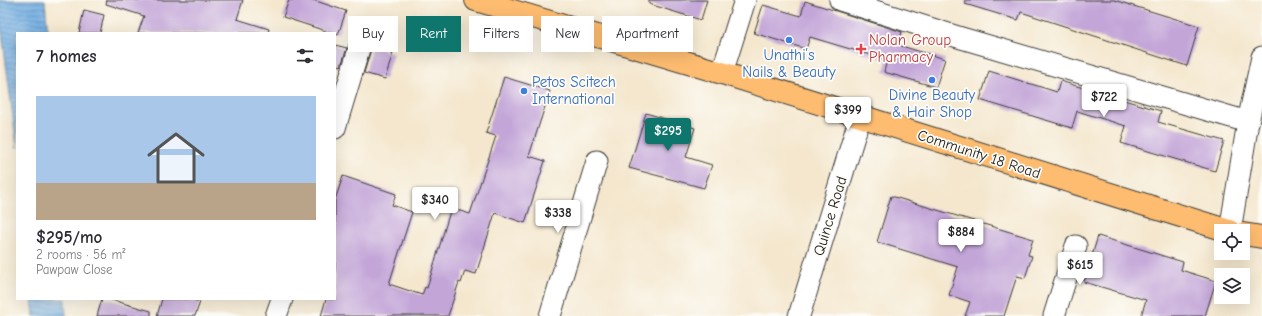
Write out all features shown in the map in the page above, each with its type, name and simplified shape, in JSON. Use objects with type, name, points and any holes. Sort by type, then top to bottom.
[{"type":"main road","name":"Community 18 Road","points":[[476,0],[722,74],[1214,226]]},
{"type":"street","points":[[722,74],[745,0]]},
{"type":"street","points":[[840,0],[958,37],[1248,122]]},
{"type":"street","points":[[336,125],[358,52]]},
{"type":"street","points":[[1230,224],[1248,122],[1262,57]]},
{"type":"street","name":"Quince Road","points":[[799,316],[860,117]]},
{"type":"street","points":[[550,316],[597,161]]},
{"type":"street","points":[[1054,316],[1076,246]]},
{"type":"street","points":[[276,316],[282,300]]},
{"type":"water","points":[[0,0],[45,0],[48,32],[16,32],[16,140],[0,18]]},
{"type":"water","points":[[32,300],[65,300],[66,316],[34,316]]},
{"type":"building","points":[[107,0],[243,0],[237,19],[269,29],[268,32],[138,32],[144,16],[106,4]]},
{"type":"building","points":[[289,0],[313,0],[346,11],[338,35],[336,34],[336,32],[329,32],[283,17]]},
{"type":"building","points":[[649,0],[707,0],[701,20],[693,18],[693,16],[688,16],[649,4]]},
{"type":"building","points":[[965,0],[1114,0],[1199,26],[1187,66],[1021,12],[1018,20],[965,4]]},
{"type":"building","points":[[805,1],[902,32],[898,45],[945,59],[936,87],[884,72],[887,60],[810,37],[806,49],[754,33],[763,5],[801,16]]},
{"type":"building","points":[[84,10],[104,15],[100,32],[79,32]]},
{"type":"building","points":[[336,45],[347,48],[341,66],[336,64]]},
{"type":"building","points":[[370,52],[393,53],[385,79],[364,73]]},
{"type":"building","points":[[989,71],[1057,92],[1060,81],[1161,111],[1158,122],[1224,141],[1215,171],[1121,143],[1126,126],[1077,111],[1072,128],[980,100]]},
{"type":"building","points":[[504,77],[550,91],[529,156],[545,161],[525,223],[495,213],[476,274],[465,271],[461,283],[459,282],[448,316],[321,316],[326,300],[336,300],[336,197],[343,176],[396,194],[392,205],[412,212],[389,284],[422,295],[425,287],[427,288],[451,208],[470,214],[496,136],[486,133]]},
{"type":"building","points":[[646,113],[695,128],[686,157],[712,165],[704,188],[629,168]]},
{"type":"building","points":[[891,196],[1033,239],[1028,255],[1032,256],[1025,278],[1017,276],[1004,316],[965,316],[970,302],[949,295],[958,267],[877,242]]},
{"type":"building","points":[[1098,236],[1183,262],[1181,270],[1214,280],[1214,287],[1205,316],[1141,316],[1146,300],[1084,282]]},
{"type":"building","points":[[102,300],[112,300],[151,311],[151,316],[97,316]]},
{"type":"building","points":[[162,300],[194,300],[200,302],[195,316],[157,316]]},
{"type":"place","name":"Unathi’s Nails & Beauty","points":[[789,40]]},
{"type":"place","name":"Nolan Group Pharmacy","points":[[861,49]]},
{"type":"place","name":"Divine Beauty & Hair Shop","points":[[932,80]]},
{"type":"place","name":"Petos Scitech International","points":[[524,91]]}]
